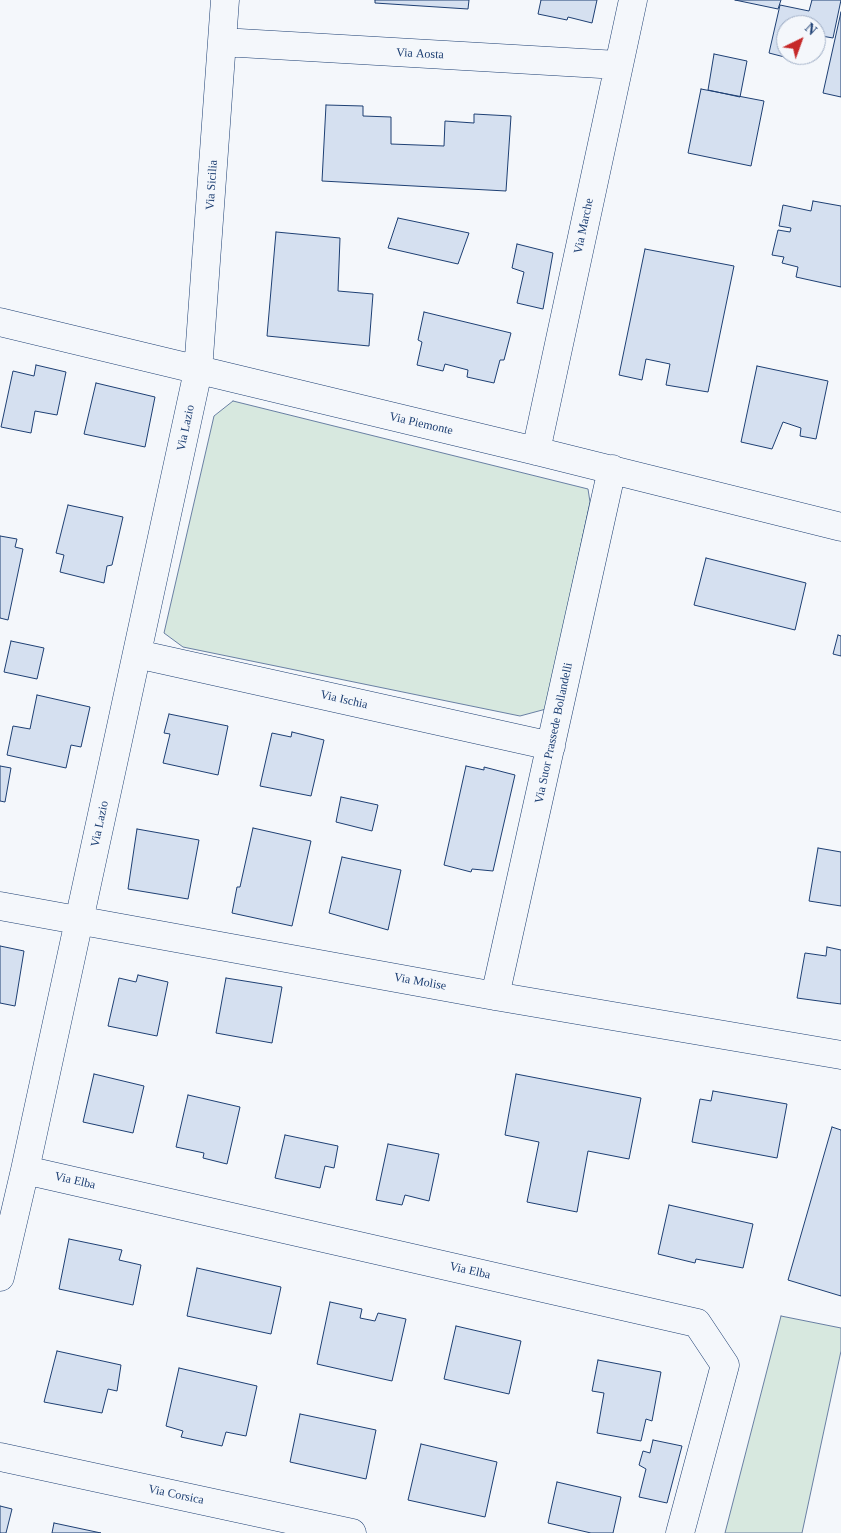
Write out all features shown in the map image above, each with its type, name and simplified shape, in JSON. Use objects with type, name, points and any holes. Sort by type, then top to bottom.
[{"type":"street","name":"Via Sicilia","points":[[198,371],[225,0]]},
{"type":"street","name":"Via Marche","points":[[536,451],[632,0]]},
{"type":"street","name":"Via Aosta","points":[[222,42],[618,65]]},
{"type":"street","name":"Via Piemonte","points":[[1,328],[198,371],[536,451],[841,527]]},
{"type":"street","name":"Via Lazio","points":[[0,1277],[25,1170],[198,371]]},
{"type":"street","name":"Via Suor Prassede Bollandelli","points":[[495,996],[612,470]]},
{"type":"street","name":"Via Ischia","points":[[137,654],[551,746]]},
{"type":"street","name":"Via Molise","points":[[0,906],[495,996],[841,1055]]},
{"type":"street","name":"Via Elba","points":[[25,1170],[697,1323],[725,1365],[680,1533]]},
{"type":"street","name":"Via Corsica","points":[[0,1457],[352,1533]]},
{"type":"shaded area","points":[[233,401],[588,489],[590,502],[546,709],[520,716],[183,647],[164,633],[214,416]]},
{"type":"shaded area","points":[[781,1316],[841,1328],[841,1351],[802,1533],[725,1533]]},
{"type":"building","points":[[375,0],[469,0],[468,9],[375,3]]},
{"type":"building","points":[[541,0],[597,0],[592,23],[568,17],[567,20],[538,14]]},
{"type":"building","points":[[735,0],[781,0],[778,9]]},
{"type":"building","points":[[812,0],[841,0],[833,38],[826,37],[826,15],[778,15],[780,5],[809,11]]},
{"type":"building","points":[[841,12],[841,97],[823,93]]},
{"type":"building","points":[[776,22],[776,55],[769,53]]},
{"type":"building","points":[[714,54],[747,61],[740,97],[708,90]]},
{"type":"building","points":[[701,89],[764,101],[751,166],[688,153]]},
{"type":"building","points":[[326,105],[363,106],[363,116],[391,117],[391,144],[444,146],[445,121],[474,123],[474,114],[511,116],[506,191],[322,181]]},
{"type":"building","points":[[813,201],[841,206],[841,287],[796,277],[798,267],[782,263],[784,257],[772,255],[778,230],[790,232],[791,228],[779,226],[783,205],[811,211]]},
{"type":"building","points":[[398,218],[469,233],[458,264],[388,248]]},
{"type":"building","points":[[276,232],[340,238],[338,291],[373,294],[369,346],[267,336]]},
{"type":"building","points":[[517,244],[553,253],[543,309],[517,303],[524,272],[512,268]]},
{"type":"building","points":[[645,249],[734,266],[708,392],[666,385],[670,364],[646,359],[642,380],[619,375]]},
{"type":"building","points":[[424,312],[511,333],[504,360],[500,360],[494,383],[467,377],[468,370],[445,364],[443,371],[417,365],[422,342],[418,340]]},
{"type":"building","points":[[36,365],[66,372],[57,415],[35,411],[31,433],[1,427],[13,371],[34,376]]},
{"type":"building","points":[[757,366],[828,381],[816,439],[800,436],[801,428],[783,422],[772,449],[741,442]]},
{"type":"building","points":[[96,383],[155,397],[145,447],[84,434]]},
{"type":"building","points":[[68,505],[123,517],[112,565],[107,566],[104,583],[60,572],[64,555],[56,553]]},
{"type":"building","points":[[0,536],[17,539],[15,547],[23,549],[8,620],[0,618]]},
{"type":"building","points":[[706,558],[806,583],[795,630],[694,605]]},
{"type":"building","points":[[838,635],[841,636],[841,656],[833,654]]},
{"type":"building","points":[[11,641],[44,648],[37,679],[4,672]]},
{"type":"building","points":[[37,695],[90,707],[81,747],[71,745],[66,768],[7,755],[13,726],[30,729]]},
{"type":"building","points":[[169,714],[228,726],[218,775],[163,763],[170,734],[164,733]]},
{"type":"building","points":[[292,732],[324,740],[311,796],[260,786],[272,733],[291,737]]},
{"type":"building","points":[[0,766],[11,768],[5,802],[0,801]]},
{"type":"building","points":[[466,766],[484,770],[484,767],[515,775],[493,871],[472,869],[471,872],[444,865]]},
{"type":"building","points":[[341,797],[378,805],[372,831],[336,822]]},
{"type":"building","points":[[253,828],[311,841],[292,926],[232,913],[237,887],[240,887]]},
{"type":"building","points":[[137,829],[199,840],[188,899],[128,889]]},
{"type":"building","points":[[818,848],[841,852],[841,906],[809,901]]},
{"type":"building","points":[[342,857],[401,870],[388,930],[329,913]]},
{"type":"building","points":[[0,946],[24,951],[15,1006],[0,1003]]},
{"type":"building","points":[[827,947],[841,950],[841,1004],[797,998],[805,953],[826,956]]},
{"type":"building","points":[[138,975],[168,982],[157,1036],[108,1026],[119,978],[136,982]]},
{"type":"building","points":[[226,978],[282,987],[272,1043],[216,1033]]},
{"type":"building","points":[[94,1074],[144,1086],[133,1133],[83,1122]]},
{"type":"building","points":[[516,1074],[641,1098],[629,1159],[588,1151],[577,1212],[527,1202],[539,1142],[505,1135]]},
{"type":"building","points":[[713,1091],[787,1104],[777,1158],[692,1142],[700,1099],[711,1101]]},
{"type":"building","points":[[188,1095],[240,1107],[227,1164],[203,1158],[204,1153],[176,1147]]},
{"type":"building","points":[[832,1127],[841,1130],[841,1296],[788,1280]]},
{"type":"building","points":[[285,1135],[338,1146],[334,1168],[325,1166],[320,1188],[275,1178]]},
{"type":"building","points":[[388,1144],[439,1154],[429,1201],[405,1195],[402,1205],[376,1200]]},
{"type":"building","points":[[669,1205],[753,1224],[743,1268],[696,1259],[695,1263],[658,1254]]},
{"type":"building","points":[[69,1239],[122,1250],[119,1260],[141,1265],[133,1305],[59,1289]]},
{"type":"building","points":[[197,1268],[281,1287],[271,1334],[187,1316]]},
{"type":"building","points":[[330,1302],[362,1309],[360,1318],[375,1321],[378,1313],[406,1319],[392,1381],[317,1364]]},
{"type":"building","points":[[456,1326],[521,1341],[509,1394],[444,1379]]},
{"type":"building","points":[[57,1351],[121,1365],[117,1391],[108,1389],[102,1413],[44,1402]]},
{"type":"building","points":[[598,1360],[661,1372],[652,1421],[646,1419],[641,1441],[597,1433],[604,1393],[592,1391]]},
{"type":"building","points":[[179,1368],[257,1386],[246,1436],[226,1432],[222,1446],[181,1437],[183,1431],[166,1426]]},
{"type":"building","points":[[300,1414],[376,1430],[366,1479],[290,1462]]},
{"type":"building","points":[[653,1440],[682,1446],[667,1503],[639,1497],[646,1469],[639,1465],[643,1451],[650,1453]]},
{"type":"building","points":[[421,1444],[497,1462],[485,1517],[408,1500]]},
{"type":"building","points":[[557,1482],[621,1497],[613,1533],[591,1533],[548,1523]]},
{"type":"building","points":[[0,1506],[12,1509],[6,1533],[0,1533]]},
{"type":"building","points":[[54,1523],[101,1533],[52,1533]]}]
